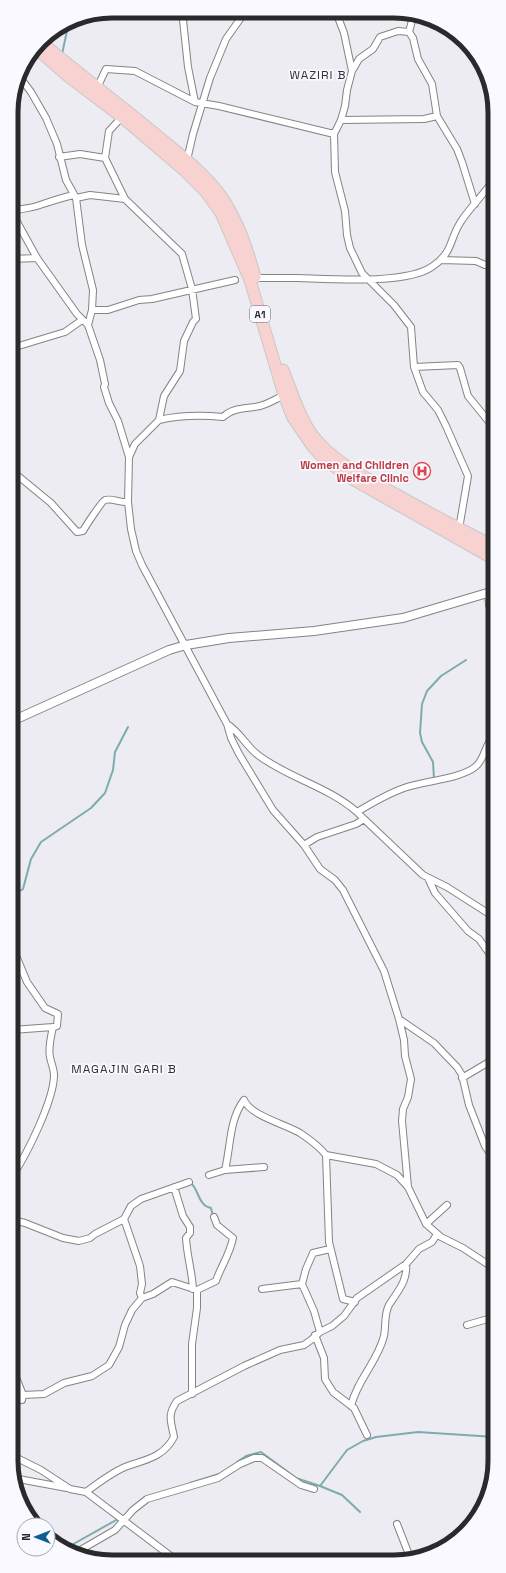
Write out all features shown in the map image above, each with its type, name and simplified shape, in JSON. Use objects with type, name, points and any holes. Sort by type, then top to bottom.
[{"type":"highway","name":"A1","points":[[45,46],[187,160],[220,195],[230,210],[243,238],[283,368],[301,414],[312,434],[320,444],[344,464],[459,529],[488,543]]},
{"type":"highway","name":"A1","points":[[40,51],[68,76],[122,117],[184,170],[206,192],[221,212],[250,280],[284,395],[298,427],[323,458],[349,477],[488,556]]},
{"type":"street","points":[[183,18],[188,67],[198,102]]},
{"type":"street","points":[[187,160],[198,102],[226,39],[241,18]]},
{"type":"street","points":[[338,18],[344,34],[352,71]]},
{"type":"street","points":[[412,20],[409,32],[413,38],[418,59],[432,84],[437,116],[457,149],[474,204]]},
{"type":"street","points":[[409,32],[398,31],[380,37],[373,49],[359,59],[352,71],[341,120],[334,134],[335,172],[346,212],[347,235],[350,248],[367,280],[394,305],[411,327],[414,367],[425,396],[438,410],[468,476],[459,529]]},
{"type":"street","points":[[97,88],[106,69],[135,71],[198,102],[334,134]]},
{"type":"street","points":[[23,82],[46,118],[57,144],[59,157],[66,180],[75,197],[82,245],[93,290],[92,310],[88,324],[100,360],[105,384],[104,387],[109,403],[118,421],[130,457]]},
{"type":"street","points":[[341,120],[424,118],[437,116]]},
{"type":"street","points":[[122,117],[109,131],[105,158],[125,199],[182,254],[192,289],[196,319],[184,341],[180,371],[164,396],[159,420],[135,444],[130,457],[128,502],[131,529],[142,565],[186,645],[204,684],[227,724],[231,738],[239,754],[273,810],[304,845],[320,868],[335,880],[343,890],[384,971],[399,1019],[404,1040],[405,1056],[411,1079],[408,1098],[403,1109],[402,1121],[408,1187]]},
{"type":"street","points":[[59,157],[80,154],[105,158]]},
{"type":"street","points":[[255,278],[367,280],[419,273],[432,268],[441,260],[451,247],[459,224],[488,186]]},
{"type":"street","points":[[18,211],[75,197],[90,195],[125,199]]},
{"type":"street","points":[[18,223],[37,258],[82,320],[88,324]]},
{"type":"street","points":[[18,259],[37,258]]},
{"type":"street","points":[[441,260],[476,261],[485,265],[488,264]]},
{"type":"street","points":[[92,310],[108,310],[139,300],[152,299],[235,280]]},
{"type":"street","points":[[18,346],[65,332],[82,320]]},
{"type":"street","points":[[414,367],[458,365],[468,396],[488,421]]},
{"type":"street","points":[[159,420],[180,416],[223,417],[228,412],[260,406],[284,395]]},
{"type":"street","points":[[18,476],[52,503],[77,532],[83,531],[92,520],[100,503],[106,499],[128,502]]},
{"type":"street","points":[[18,718],[169,650],[186,645],[229,638],[314,631],[403,618],[488,593]]},
{"type":"street","points":[[227,724],[236,730],[258,755],[274,765],[321,788],[357,812],[416,870],[428,878],[447,887],[488,913]]},
{"type":"street","points":[[357,812],[385,795],[404,787],[469,771],[480,764],[488,744]]},
{"type":"street","points":[[304,845],[318,837],[356,824],[364,818]]},
{"type":"street","points":[[428,878],[435,893],[461,923],[479,939],[488,952]]},
{"type":"street","points":[[18,960],[27,982],[45,1008],[58,1014],[57,1026],[18,1029]]},
{"type":"street","points":[[399,1019],[443,1051],[457,1067],[462,1078],[469,1105],[488,1150]]},
{"type":"street","points":[[18,1166],[33,1137],[51,1093],[54,1076],[49,1056],[53,1026]]},
{"type":"street","points":[[462,1078],[488,1063]]},
{"type":"street","points":[[225,1170],[231,1142],[233,1120],[244,1100],[246,1104],[259,1114],[299,1133],[326,1155],[376,1164],[397,1175],[408,1187],[426,1224],[437,1234],[451,1243],[463,1248],[488,1264]]},
{"type":"street","points":[[326,1155],[330,1249],[343,1299],[355,1302]]},
{"type":"street","points":[[209,1175],[225,1170],[264,1167]]},
{"type":"street","points":[[18,1221],[63,1238],[79,1241],[90,1238],[94,1234],[124,1219],[131,1206],[141,1199],[189,1182]]},
{"type":"street","points":[[174,1187],[183,1216],[190,1227],[190,1233],[186,1238],[189,1260],[192,1267],[197,1308],[192,1344],[192,1394]]},
{"type":"street","points":[[426,1224],[447,1205]]},
{"type":"street","points":[[18,1386],[22,1398],[44,1394],[64,1383],[92,1376],[109,1365],[119,1347],[125,1326],[132,1310],[142,1298],[153,1294],[172,1282],[195,1289],[216,1281],[221,1265],[230,1253],[233,1238],[217,1225],[214,1217]]},
{"type":"street","points":[[124,1219],[140,1266],[142,1284],[140,1293],[142,1298]]},
{"type":"street","points":[[86,1492],[104,1478],[126,1467],[144,1462],[170,1444],[174,1437],[170,1419],[170,1411],[177,1402],[244,1366],[280,1350],[304,1345],[344,1316],[357,1298],[406,1264],[419,1249],[432,1242],[437,1234]]},
{"type":"street","points":[[330,1249],[313,1253],[306,1269],[302,1284],[314,1311],[324,1358],[325,1379],[332,1392],[354,1408],[366,1435]]},
{"type":"street","points":[[352,1406],[354,1392],[381,1345],[386,1327],[388,1306],[400,1289],[407,1274],[406,1264]]},
{"type":"street","points":[[262,1289],[302,1284]]},
{"type":"street","points":[[467,1325],[488,1319]]},
{"type":"street","points":[[81,1550],[103,1538],[124,1521],[133,1510],[147,1499],[218,1478],[240,1464],[259,1457],[301,1485],[314,1488]]},
{"type":"street","points":[[18,1458],[41,1470],[70,1489]]},
{"type":"street","points":[[20,1479],[86,1492],[169,1555]]},
{"type":"street","points":[[398,1524],[409,1554]]},
{"type":"waterway","points":[[62,54],[67,30]]},
{"type":"waterway","points":[[434,779],[433,762],[422,742],[420,733],[422,704],[427,691],[441,676],[466,660]]},
{"type":"waterway","points":[[18,892],[23,889],[31,859],[41,842],[91,808],[105,793],[113,770],[115,752],[128,727]]},
{"type":"waterway","points":[[190,1182],[201,1201],[207,1207],[211,1208],[213,1216]]},
{"type":"waterway","points":[[237,1462],[246,1456],[261,1452],[296,1478],[320,1486],[347,1450],[363,1441],[376,1437],[418,1432],[488,1437]]},
{"type":"waterway","points":[[190,1483],[219,1474]]},
{"type":"waterway","points":[[320,1486],[342,1495],[360,1512]]},
{"type":"waterway","points":[[137,1504],[144,1498]]},
{"type":"waterway","points":[[71,1545],[118,1519]]},
{"type":"place","name":"Women and Children Welfare Clinic","points":[[422,471]]},
{"type":"district","name":"WAZIRI B","points":[[318,75]]},
{"type":"district","name":"MAGAJIN GARI B","points":[[124,1069]]}]
